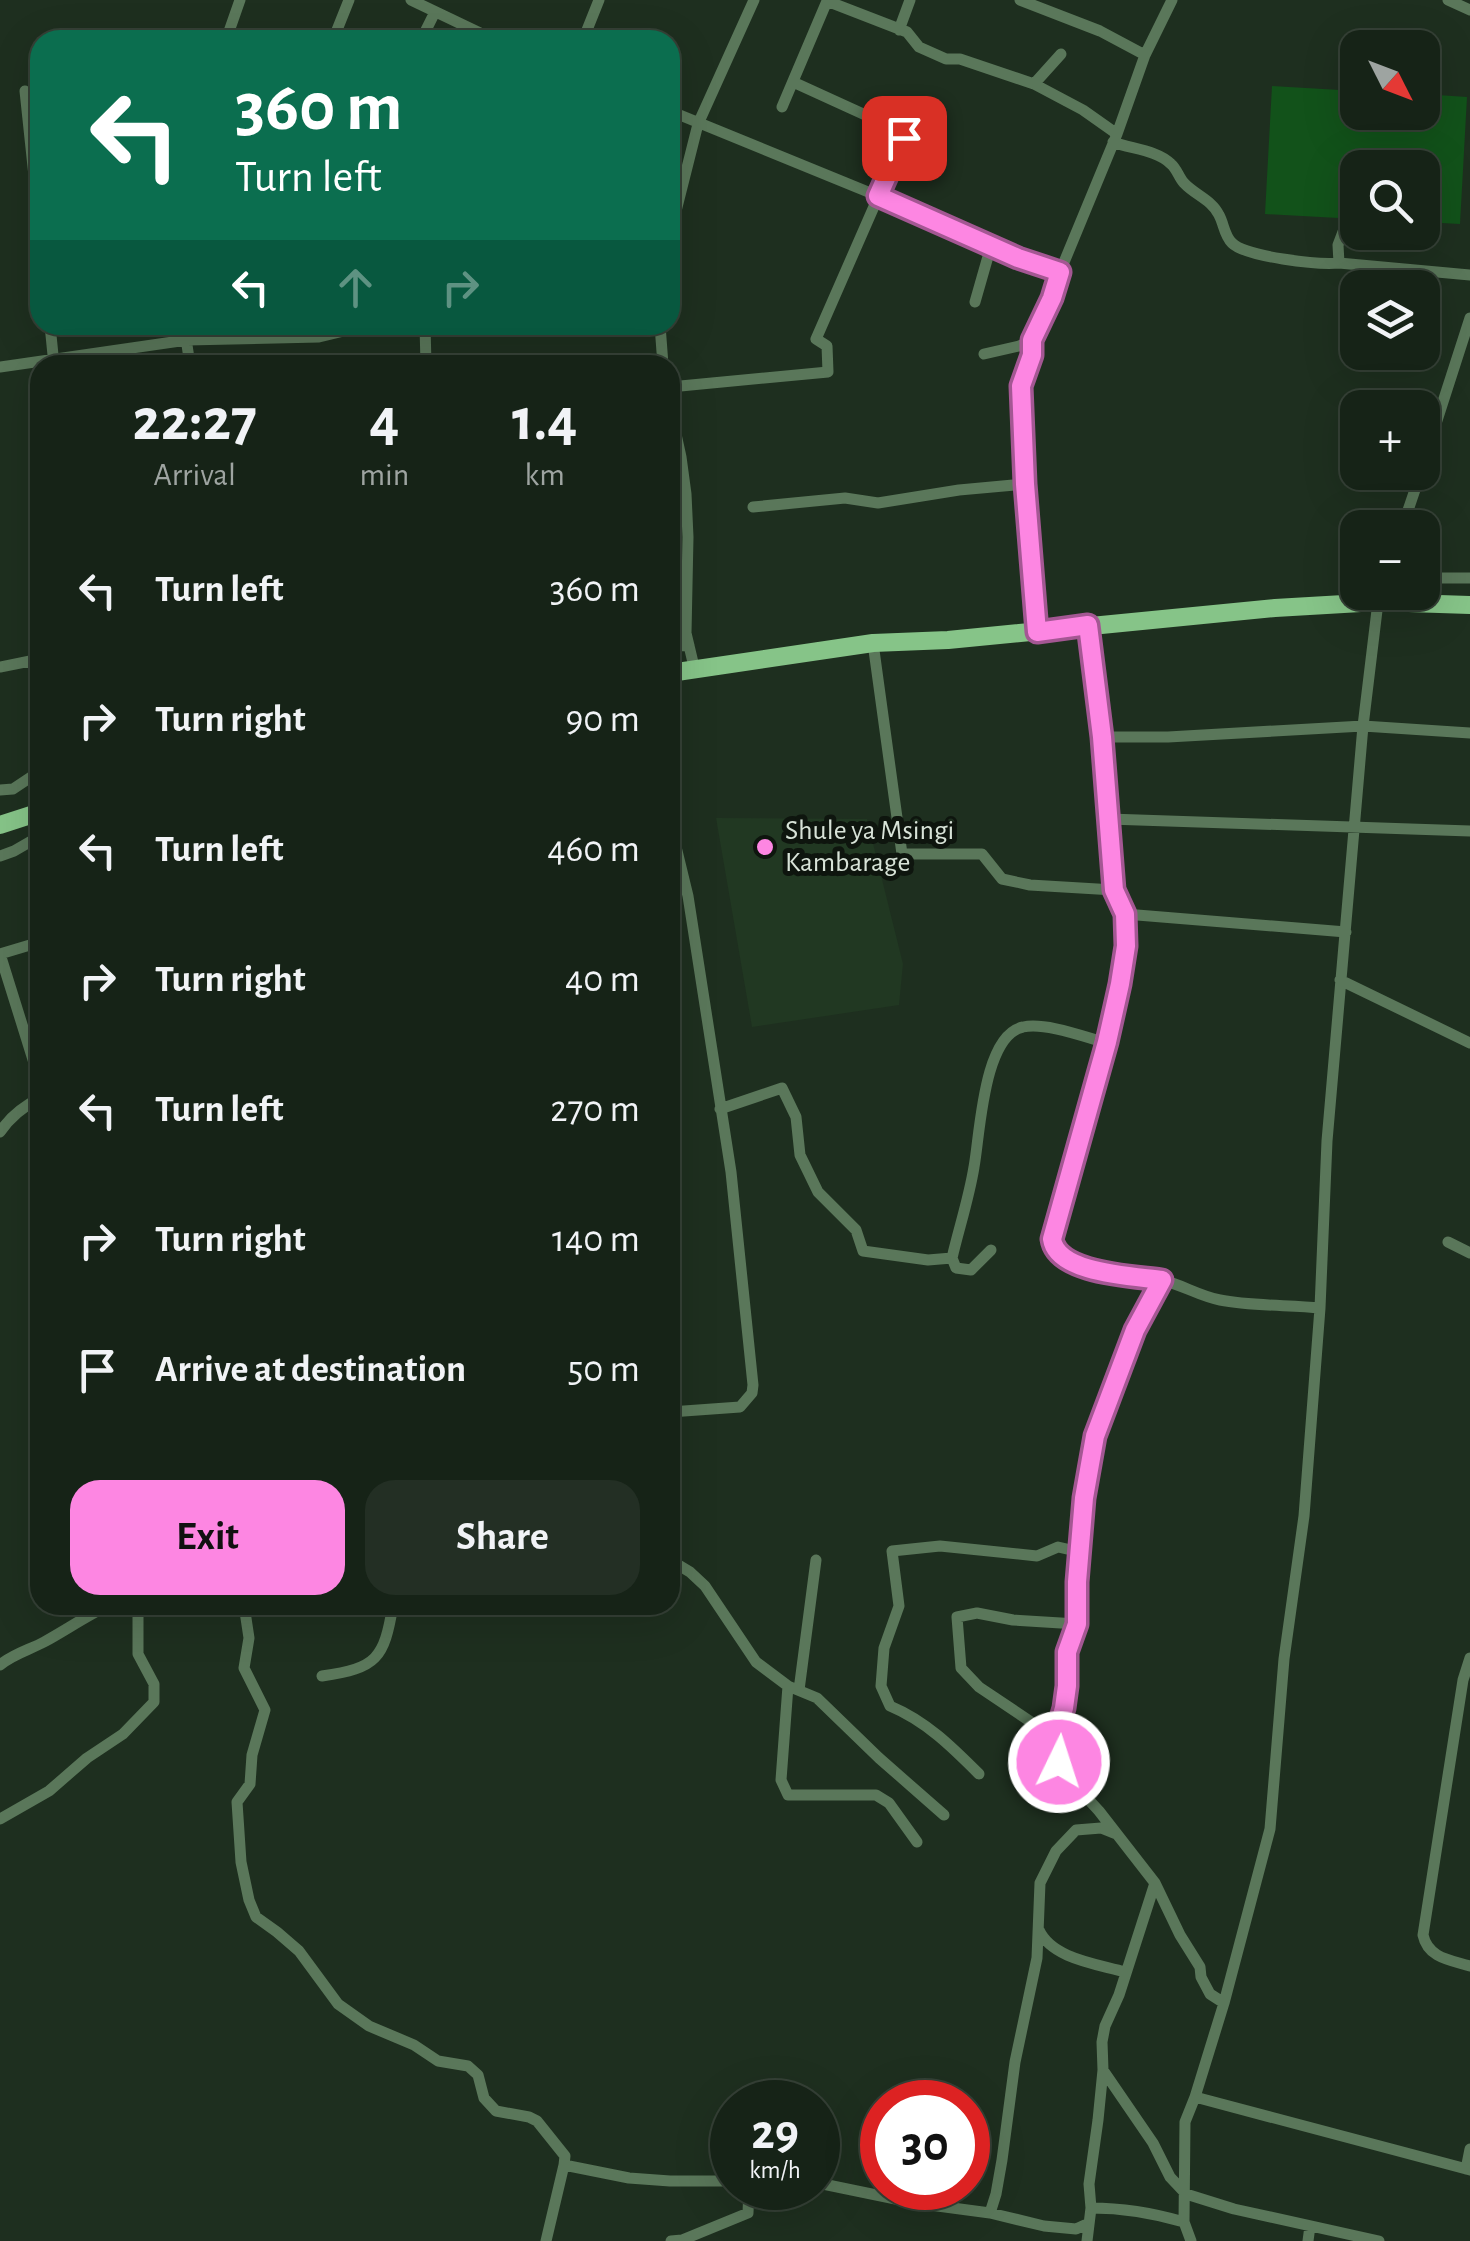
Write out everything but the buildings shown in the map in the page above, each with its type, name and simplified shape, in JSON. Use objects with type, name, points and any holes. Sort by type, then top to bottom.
[{"type":"main road","points":[[680,672],[873,644],[1340,602]]},
{"type":"main road","points":[[1440,603],[1470,605]]},
{"type":"main road","points":[[0,825],[30,815]]},
{"type":"street","points":[[230,30],[240,0]]},
{"type":"street","points":[[337,30],[349,0]]},
{"type":"street","points":[[411,0],[474,30]]},
{"type":"street","points":[[587,30],[600,0]]},
{"type":"street","points":[[680,195],[698,124],[754,0]]},
{"type":"street","points":[[899,30],[910,0]]},
{"type":"street","points":[[1020,0],[1100,31],[1145,55]]},
{"type":"street","points":[[1037,632],[1021,386],[1032,355],[1032,340],[1052,298],[1145,55],[1172,0]]},
{"type":"street","points":[[1448,0],[1470,10]]},
{"type":"street","points":[[782,107],[827,1],[906,32],[919,47],[946,59],[960,58],[1034,84],[1082,110],[1130,148],[1171,164],[1183,182],[1211,203],[1233,245],[1243,250],[1304,264],[1339,263],[1470,275]]},
{"type":"street","points":[[427,30],[435,12]]},
{"type":"street","points":[[1034,84],[1061,54]]},
{"type":"street","points":[[680,386],[828,372],[827,346],[816,339],[904,138],[896,129],[793,82]]},
{"type":"street","points":[[26,91],[30,132]]},
{"type":"street","points":[[680,116],[1060,272]]},
{"type":"street","points":[[1339,263],[1340,240]]},
{"type":"street","points":[[974,302],[992,246]]},
{"type":"street","points":[[1440,413],[1470,318]]},
{"type":"street","points":[[186,335],[189,355]]},
{"type":"street","points":[[100,355],[238,335]]},
{"type":"street","points":[[299,335],[327,335]]},
{"type":"street","points":[[984,354],[1032,340]]},
{"type":"street","points":[[0,368],[30,365]]},
{"type":"street","points":[[680,452],[688,537],[686,633],[695,671]]},
{"type":"street","points":[[754,507],[845,498],[878,503],[1025,484]]},
{"type":"street","points":[[1440,578],[1470,578]]},
{"type":"street","points":[[1190,2241],[1184,2222],[1186,2122],[1224,2003],[1270,1830],[1284,1659],[1304,1516],[1340,980],[1378,610]]},
{"type":"street","points":[[1088,625],[1114,890],[1125,914],[1126,946],[1107,1042],[1052,1246],[1088,1270],[1162,1280],[1220,1300],[1320,1308]]},
{"type":"street","points":[[873,644],[902,854],[982,854],[1002,879],[1030,885],[1114,890]]},
{"type":"street","points":[[680,646],[689,645]]},
{"type":"street","points":[[0,666],[30,661]]},
{"type":"street","points":[[1102,737],[1364,726],[1470,733]]},
{"type":"street","points":[[0,790],[30,778]]},
{"type":"street","points":[[1109,818],[1470,830]]},
{"type":"street","points":[[0,856],[30,842]]},
{"type":"street","points":[[680,863],[731,1172],[753,1386],[740,1407],[680,1411]]},
{"type":"street","points":[[1125,914],[1346,932]]},
{"type":"street","points":[[30,945],[0,954],[30,1050]]},
{"type":"street","points":[[1340,980],[1470,1043]]},
{"type":"street","points":[[991,1250],[971,1270],[956,1268],[952,1258],[974,1170],[984,1094],[1001,1044],[1026,1026],[1107,1042]]},
{"type":"street","points":[[720,1109],[782,1088],[796,1117],[800,1154],[818,1192],[856,1230],[863,1251],[928,1260],[952,1258]]},
{"type":"street","points":[[0,1132],[30,1103]]},
{"type":"street","points":[[1448,1242],[1470,1253]]},
{"type":"street","points":[[1162,1280],[1135,1330],[1095,1436],[1084,1498],[1077,1624],[1067,1652],[1064,1708],[1055,1738],[1059,1762],[1066,1774],[1154,1884],[1200,1967],[1210,1994],[1224,2003]]},
{"type":"street","points":[[979,1774],[912,1715],[890,1706],[882,1686],[884,1648],[899,1606],[892,1550],[940,1546],[1037,1556],[1058,1547],[1080,1552]]},
{"type":"street","points":[[816,1560],[781,1780],[788,1795],[876,1795],[889,1803],[917,1842]]},
{"type":"street","points":[[680,1566],[705,1586],[756,1662],[793,1688],[817,1698],[944,1815]]},
{"type":"street","points":[[1055,1738],[978,1688],[961,1668],[957,1617],[978,1614],[1077,1624]]},
{"type":"street","points":[[0,1666],[90,1615]]},
{"type":"street","points":[[0,1819],[49,1790],[123,1734],[154,1702],[154,1684],[138,1654],[138,1615]]},
{"type":"street","points":[[246,1615],[250,1638],[244,1668],[264,1710],[252,1755],[250,1784],[237,1802],[241,1862],[256,1916],[299,1951],[338,2004],[369,2026],[438,2061],[468,2066],[478,2074],[484,2098],[496,2111],[537,2121],[565,2156],[546,2241]]},
{"type":"street","points":[[322,1676],[360,1670],[374,1659],[388,1636],[391,1615]]},
{"type":"street","points":[[1470,1658],[1462,1680],[1423,1935],[1431,1952],[1470,1966]]},
{"type":"street","points":[[990,2213],[1037,1958],[1040,1883],[1056,1852],[1076,1830],[1101,1828],[1116,1834]]},
{"type":"street","points":[[1086,2241],[1091,2208],[1088,2184],[1105,2026],[1119,1995],[1154,1884]]},
{"type":"street","points":[[1039,1930],[1042,1938],[1062,1952],[1126,1972]]},
{"type":"street","points":[[1103,2070],[1153,2144],[1170,2177],[1186,2194],[1234,2209],[1379,2241]]},
{"type":"street","points":[[1195,2097],[1468,2169],[1470,2149]]},
{"type":"street","points":[[564,2165],[629,2178],[710,2181]]},
{"type":"street","points":[[840,2188],[1044,2226],[1076,2229],[1087,2224]]},
{"type":"street","points":[[1091,2208],[1152,2212],[1184,2222]]},
{"type":"street","points":[[671,2241],[712,2229],[748,2210]]},
{"type":"street","points":[[1308,2241],[1310,2226]]},
{"type":"shaded area","points":[[716,818],[867,819],[903,964],[899,1005],[752,1027]]},
{"type":"green space","points":[[1272,86],[1340,90],[1340,130],[1440,130],[1440,95],[1467,97],[1460,224],[1440,223],[1440,150],[1340,150],[1340,218],[1265,214]]},
{"type":"place","name":"Shule ya Msingi Kambarage","points":[[765,847]]},
{"type":"route","points":[[904,138],[878,196],[1018,258],[1060,272],[1032,340],[1032,355],[1021,386],[1037,632],[1088,625],[1114,890],[1125,914],[1126,946],[1107,1042],[1052,1246],[1088,1270],[1162,1280],[1135,1330],[1095,1436],[1084,1498],[1077,1624],[1067,1652],[1064,1708],[1055,1738],[1059,1762]]}]
